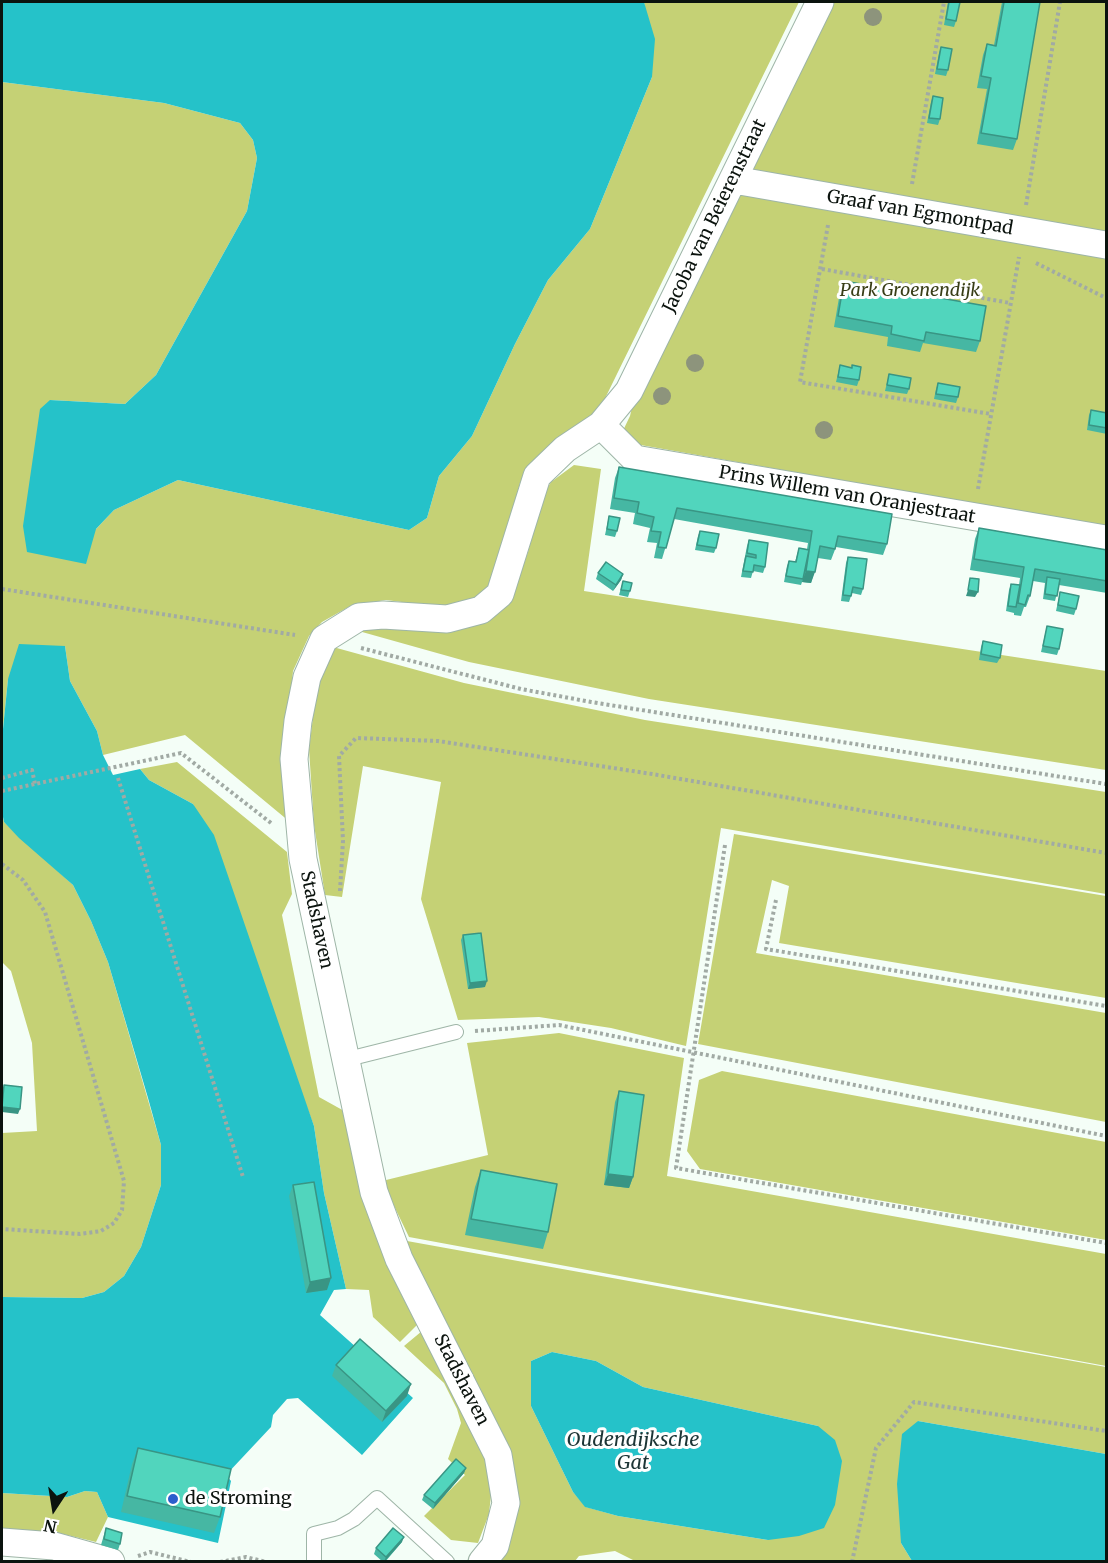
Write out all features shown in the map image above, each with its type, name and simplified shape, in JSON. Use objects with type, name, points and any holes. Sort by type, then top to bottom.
[{"type":"street","name":"Jacoba van Beierenstraat","points":[[601,425],[629,391],[820,2]]},
{"type":"street","name":"Graaf van Egmontpad","points":[[734,180],[1107,245]]},
{"type":"street","name":"Prins Willem van Oranjestraat","points":[[601,425],[635,459],[1107,539]]},
{"type":"street","points":[[324,639],[358,617],[383,615],[447,619],[481,610],[500,594],[537,476],[565,449],[601,425]]},
{"type":"street","name":"Stadshaven","points":[[324,639],[307,677],[298,721],[294,759],[301,845],[344,1060],[374,1192],[395,1249],[498,1455],[506,1503],[495,1546],[482,1562]]},
{"type":"street","points":[[2,1542],[54,1546],[121,1560]]},
{"type":"lane","points":[[344,1060],[456,1032]]},
{"type":"lane","points":[[314,1562],[314,1534],[338,1528],[354,1519],[377,1498],[447,1562]]},
{"type":"path","points":[[907,210],[944,2]]},
{"type":"path","points":[[833,197],[822,269],[800,382],[991,414]]},
{"type":"path","points":[[1019,255],[1107,298]]},
{"type":"path","points":[[822,269],[1010,303]]},
{"type":"path","points":[[2,589],[324,639],[521,689],[579,700],[1107,784]]},
{"type":"path","points":[[313,904],[339,900],[343,841],[339,756],[356,738],[438,741],[641,772],[1107,852]]},
{"type":"path","points":[[2,791],[181,753],[301,845]]},
{"type":"path","points":[[3,777],[32,770],[35,784]]},
{"type":"path","points":[[118,778],[243,1177]]},
{"type":"path","points":[[725,845],[676,1168],[1107,1243]]},
{"type":"path","points":[[2,864],[22,880],[45,912],[124,1181],[122,1210],[114,1223],[101,1231],[80,1234],[2,1229]]},
{"type":"path","points":[[776,900],[766,949],[1107,1006]]},
{"type":"path","points":[[456,1032],[559,1025],[1107,1136]]},
{"type":"path","points":[[852,1562],[876,1448],[914,1402],[1107,1431]]},
{"type":"path","points":[[121,1560],[150,1552],[191,1562]]},
{"type":"path","points":[[220,1562],[246,1557],[266,1562]]},
{"type":"green space","points":[[644,2],[799,2],[593,423],[531,465],[520,483],[494,580],[475,599],[463,604],[433,606],[386,600],[352,605],[322,622],[309,636],[293,671],[286,748],[290,822],[185,735],[103,755],[97,731],[70,681],[65,646],[8,679],[2,739],[2,82],[164,103],[240,123],[253,140],[257,158],[247,211],[156,375],[125,404],[50,400],[96,529],[114,510],[178,480],[409,530],[427,518],[439,476],[472,436],[548,280],[590,229],[652,77]]},
{"type":"green space","name":"Park Groenendijk","points":[[834,2],[1106,2],[1106,527],[618,441],[630,416],[634,399],[670,334]]},
{"type":"green space","points":[[574,465],[601,469],[584,591],[1106,671],[1106,770],[649,699],[469,662],[355,630],[514,592],[528,552],[543,495],[551,482]]},
{"type":"green space","points":[[333,647],[464,683],[645,720],[1106,792],[1106,894],[721,828],[686,1046],[611,1028],[539,1017],[458,1020],[421,899],[441,782],[363,766],[342,897],[325,895],[314,825],[309,749],[318,677]]},
{"type":"green space","points":[[177,762],[287,852],[292,894],[282,915],[319,1097],[346,1112],[418,1324],[400,1342],[373,1317],[369,1290],[346,1289],[324,1193],[314,1126],[193,804],[149,780],[140,769]]},
{"type":"green space","points":[[2,812],[4,822],[73,885],[91,921],[108,962],[161,1145],[161,1185],[141,1247],[124,1276],[104,1292],[82,1298],[2,1297],[2,1133],[37,1131],[32,1043],[11,971],[2,962]]},
{"type":"green space","points":[[734,834],[1106,896],[1106,998],[779,943],[789,886],[772,880],[756,953],[1106,1013],[1106,1122],[698,1044]]},
{"type":"green space","points":[[559,1033],[684,1058],[667,1176],[1106,1254],[1106,1366],[409,1237],[382,1181],[488,1155],[467,1043]]},
{"type":"green space","points":[[722,1071],[1106,1142],[1106,1240],[700,1169],[687,1151],[699,1080]]},
{"type":"green space","points":[[407,1241],[1106,1367],[1106,1454],[918,1421],[901,1543],[912,1561],[637,1562],[615,1551],[579,1556],[575,1561],[495,1561],[512,1519]],"holes":[[[552,1352],[596,1361],[643,1387],[818,1426],[768,1540],[618,1516],[586,1507],[573,1492],[531,1406],[531,1361]]]},
{"type":"green space","points":[[422,1331],[486,1456],[491,1495],[489,1514],[478,1543],[451,1540],[424,1516],[465,1475],[448,1459],[461,1423],[457,1409],[444,1383],[404,1346]]},
{"type":"green space","points":[[85,1491],[97,1492],[108,1517],[96,1542],[63,1534],[2,1528],[2,1493],[67,1497]]},
{"type":"water","points":[[2,2],[644,2],[655,39],[652,77],[590,229],[548,280],[472,436],[439,476],[427,518],[409,530],[178,480],[114,510],[96,529],[86,564],[27,552],[23,526],[40,409],[50,400],[125,404],[156,375],[247,211],[257,158],[253,140],[240,123],[164,103],[2,82]]},
{"type":"water","points":[[19,644],[65,646],[70,681],[97,731],[103,755],[113,775],[140,769],[149,780],[193,804],[214,835],[314,1126],[324,1193],[346,1289],[334,1290],[320,1315],[413,1398],[362,1455],[298,1398],[287,1399],[273,1415],[271,1427],[226,1475],[231,1481],[218,1543],[108,1517],[97,1492],[85,1491],[67,1497],[2,1493],[2,1297],[82,1298],[104,1292],[124,1276],[141,1247],[161,1185],[161,1145],[108,962],[91,921],[73,885],[4,822],[2,739],[8,679]]},
{"type":"water","name":"Oudendijksche Gat","points":[[552,1352],[596,1361],[643,1387],[818,1426],[835,1440],[842,1461],[835,1505],[824,1528],[799,1536],[768,1540],[618,1516],[585,1507],[573,1492],[531,1406],[531,1361]]},
{"type":"water","points":[[918,1421],[1106,1454],[1106,1561],[912,1561],[901,1543],[897,1484],[902,1434]]},
{"type":"building","points":[[949,2],[960,2],[956,21],[946,19]]},
{"type":"building","points":[[1004,2],[1040,2],[1017,139],[981,133],[991,78],[981,76],[987,44],[996,46]]},
{"type":"building","points":[[941,47],[952,49],[948,70],[937,69]]},
{"type":"building","points":[[933,96],[943,98],[940,119],[929,118]]},
{"type":"building","points":[[844,281],[986,306],[980,341],[926,332],[924,341],[891,334],[892,326],[838,316]]},
{"type":"building","points":[[840,365],[852,368],[852,365],[861,367],[859,380],[838,377]]},
{"type":"building","points":[[889,374],[911,378],[909,389],[887,385]]},
{"type":"building","points":[[938,383],[960,387],[958,397],[936,394]]},
{"type":"building","points":[[1091,410],[1107,413],[1107,428],[1089,425]]},
{"type":"building","points":[[619,467],[892,514],[887,544],[838,536],[835,549],[820,546],[815,572],[806,571],[812,531],[677,508],[666,548],[658,547],[661,532],[651,531],[654,517],[637,513],[639,502],[614,498]]},
{"type":"building","points":[[609,516],[620,518],[617,531],[607,529]]},
{"type":"building","points":[[979,528],[1107,550],[1107,581],[1035,569],[1030,596],[1028,595],[1025,605],[1018,603],[1024,567],[974,559]]},
{"type":"building","points":[[700,531],[719,534],[716,548],[697,545]]},
{"type":"building","points":[[749,540],[768,543],[765,567],[754,565],[753,572],[743,571],[746,556],[756,558],[756,555],[747,553]]},
{"type":"building","points":[[799,548],[809,550],[803,579],[786,576],[789,561],[796,562]]},
{"type":"building","points":[[848,557],[867,559],[863,589],[853,587],[851,596],[843,595]]},
{"type":"building","points":[[606,562],[623,574],[616,585],[598,573]]},
{"type":"building","points":[[1047,577],[1060,579],[1057,596],[1045,594]]},
{"type":"building","points":[[970,578],[979,579],[978,592],[968,590]]},
{"type":"building","points":[[623,581],[632,583],[630,591],[621,590]]},
{"type":"building","points":[[1011,584],[1020,585],[1016,607],[1008,606]]},
{"type":"building","points":[[1060,592],[1079,596],[1076,609],[1058,605]]},
{"type":"building","points":[[1047,626],[1063,629],[1059,649],[1043,646]]},
{"type":"building","points":[[983,641],[1002,645],[1000,658],[981,654]]},
{"type":"building","points":[[481,933],[487,981],[470,983],[463,935]]},
{"type":"building","points":[[4,1085],[22,1087],[20,1109],[2,1107]]},
{"type":"building","points":[[619,1091],[644,1095],[633,1177],[608,1174]]},
{"type":"building","points":[[481,1170],[557,1184],[548,1232],[471,1219]]},
{"type":"building","points":[[314,1182],[331,1278],[310,1282],[293,1185]]},
{"type":"building","points":[[360,1339],[411,1384],[386,1411],[336,1365]]},
{"type":"building","name":"de Stroming","points":[[138,1448],[231,1469],[220,1517],[127,1496]]},
{"type":"building","points":[[456,1459],[466,1468],[435,1503],[424,1495]]},
{"type":"building","points":[[106,1528],[122,1533],[120,1544],[104,1539]]},
{"type":"building","points":[[393,1528],[404,1537],[386,1557],[376,1548]]},
{"type":"place","name":"de Stroming","points":[[173,1499]]}]
